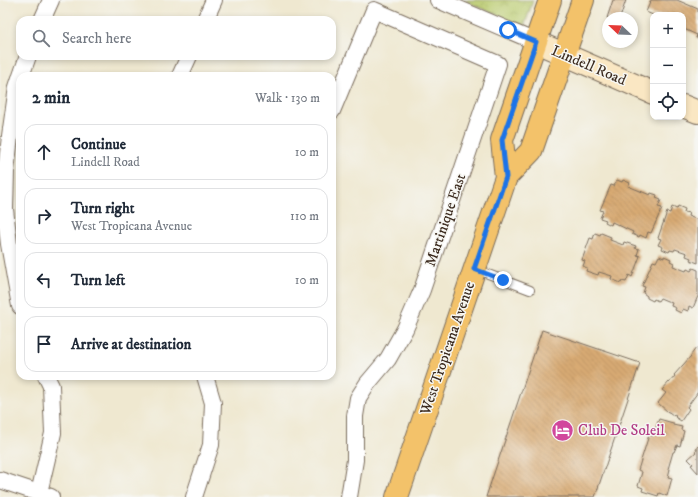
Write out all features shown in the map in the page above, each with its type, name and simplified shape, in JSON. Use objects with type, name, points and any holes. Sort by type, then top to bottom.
[{"type":"main road","name":"West Tropicana Avenue","points":[[506,177],[502,140],[550,0]]},
{"type":"main road","name":"West Tropicana Avenue","points":[[397,497],[506,177],[531,151],[583,0]]},
{"type":"street","points":[[44,16],[51,0]]},
{"type":"street","points":[[207,16],[214,0]]},
{"type":"street","name":"Lindell Road","points":[[438,0],[650,92]]},
{"type":"street","name":"Martinique East","points":[[336,101],[374,10],[498,64],[419,297],[405,329],[388,359],[367,384],[358,398],[355,416],[355,460],[349,497]]},
{"type":"street","points":[[22,72],[26,60]]},
{"type":"street","points":[[182,72],[187,60]]},
{"type":"street","points":[[16,94],[3,172],[5,209],[15,243],[16,256]]},
{"type":"street","points":[[686,107],[698,112]]},
{"type":"street","points":[[0,480],[45,495],[53,433],[51,386],[48,380]]},
{"type":"street","points":[[194,497],[211,445],[213,402],[206,380]]},
{"type":"lane","points":[[474,269],[530,290]]},
{"type":"green space","points":[[463,0],[533,0],[524,27]]},
{"type":"building","points":[[613,0],[626,0],[622,12],[609,12]]},
{"type":"building","points":[[651,0],[677,0],[698,9],[698,38],[696,38],[697,35],[686,30],[686,12],[650,12],[650,14],[646,12]]},
{"type":"building","points":[[617,180],[622,182],[623,180],[630,183],[628,186],[650,195],[651,193],[657,195],[656,198],[661,200],[658,207],[662,208],[651,233],[648,232],[646,238],[640,235],[639,237],[632,234],[633,232],[612,222],[611,225],[605,222],[606,220],[600,218],[603,211],[600,210],[611,185],[614,186]]},
{"type":"building","points":[[678,206],[685,209],[684,212],[689,213],[688,216],[698,220],[698,263],[690,260],[691,258],[686,256],[687,253],[675,249],[674,251],[670,250],[669,252],[662,249],[663,247],[658,245],[661,239],[658,238],[667,212],[670,213],[672,207],[677,209]]},
{"type":"building","points":[[595,233],[600,235],[601,233],[611,237],[610,240],[623,245],[624,242],[636,246],[635,248],[639,249],[637,255],[640,256],[632,277],[629,275],[626,282],[622,281],[621,283],[611,279],[612,276],[599,272],[598,275],[586,271],[587,268],[583,266],[585,261],[582,260],[590,238],[593,239]]},
{"type":"building","points":[[659,256],[664,258],[664,256],[671,259],[670,261],[674,263],[673,266],[686,271],[687,269],[691,271],[693,268],[698,270],[698,296],[693,308],[689,306],[688,311],[683,309],[681,313],[675,310],[676,308],[671,306],[672,303],[660,298],[658,301],[654,299],[653,301],[647,298],[647,296],[643,293],[645,287],[642,286],[653,261],[656,262]]},
{"type":"building","name":"Club De Soleil","points":[[542,330],[640,363],[595,497],[486,497]]},
{"type":"building","points":[[696,348],[698,349],[698,392],[687,407],[689,409],[681,421],[675,417],[675,414],[674,416],[658,403],[666,393],[662,390],[675,376],[674,375]]},
{"type":"building","points":[[659,419],[682,427],[681,430],[684,431],[680,446],[677,445],[673,452],[668,469],[670,469],[668,477],[672,478],[667,496],[659,493],[658,496],[642,491],[643,488],[638,486],[642,472],[638,470],[649,435],[653,436]]},
{"type":"building","points":[[698,446],[698,473],[688,459],[696,452],[696,448]]},
{"type":"place","name":"Club De Soleil","points":[[563,430]]},
{"type":"route","points":[[503,280],[474,269],[506,177],[502,140],[536,42],[508,30]]}]
